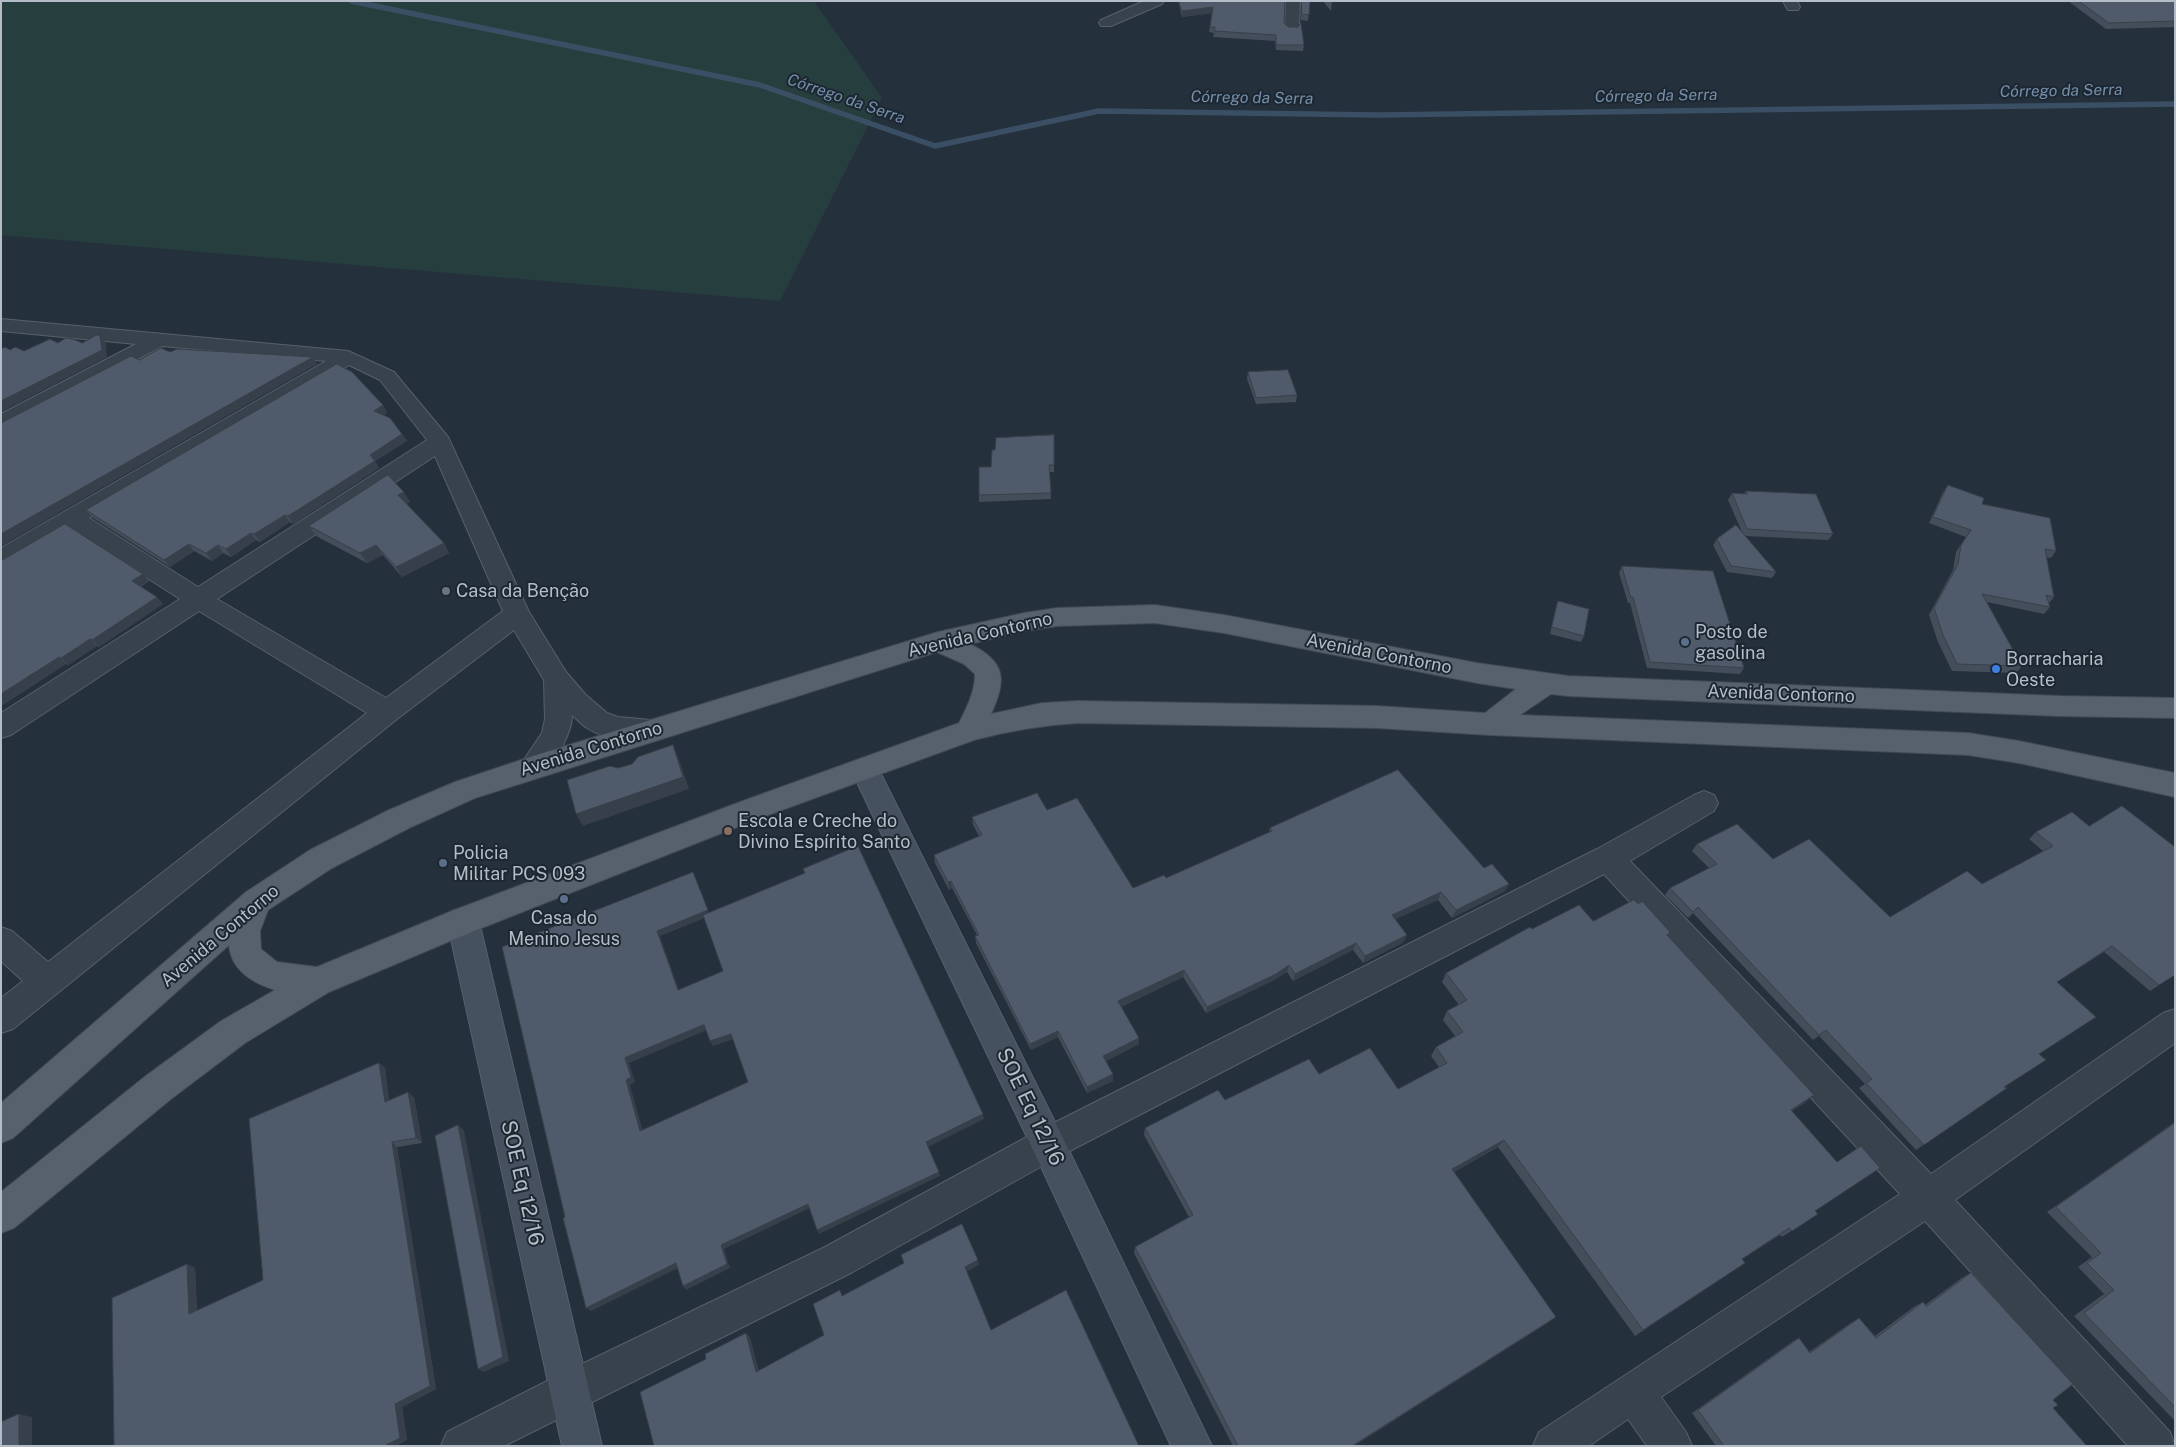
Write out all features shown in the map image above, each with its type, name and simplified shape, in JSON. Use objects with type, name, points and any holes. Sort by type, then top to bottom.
[{"type":"main road","name":"Avenida Contorno","points":[[1,1126],[257,901],[321,858],[399,819],[465,790],[533,767],[938,642],[1024,622],[1057,617],[1155,614],[1224,624],[1545,684],[2059,706],[2175,708]]},
{"type":"main road","points":[[938,642],[971,655],[989,671],[990,683],[986,697],[969,731]]},
{"type":"main road","points":[[1490,724],[1518,701],[1545,684]]},
{"type":"main road","points":[[1818,738],[1865,697]]},
{"type":"main road","points":[[1,1215],[174,1076],[233,1032],[318,982],[463,920],[750,810],[969,731],[1008,720],[1042,714],[1087,712],[1377,716],[1490,724],[1968,744],[2019,752],[2175,785]]},
{"type":"main road","points":[[257,901],[244,934],[246,951],[254,965],[271,976],[287,980],[318,982]]},
{"type":"street","points":[[1106,22],[1157,1]]},
{"type":"street","points":[[1292,28],[1293,1]]},
{"type":"street","points":[[1,325],[348,357],[387,376],[440,442],[517,614],[557,679],[576,702],[597,721],[617,728],[651,731]]},
{"type":"street","points":[[1,423],[160,339]]},
{"type":"street","points":[[1,559],[348,357]]},
{"type":"street","points":[[1,728],[440,442]]},
{"type":"street","points":[[72,519],[199,599],[387,712]]},
{"type":"street","points":[[1,1018],[387,712],[517,614]]},
{"type":"street","points":[[533,767],[555,736],[560,719],[557,679]]},
{"type":"street","name":"SOE Eq 12/16","points":[[865,770],[1048,1144],[1192,1446]]},
{"type":"street","points":[[461,1446],[569,1391],[838,1260],[1048,1144],[1608,858],[1704,803]]},
{"type":"street","points":[[1608,858],[1928,1197],[2156,1446]]},
{"type":"street","name":"SOE Eq 12/16","points":[[463,920],[582,1446]]},
{"type":"street","points":[[1,941],[47,981]]},
{"type":"street","points":[[1553,1446],[1928,1197],[2175,1024]]},
{"type":"street","points":[[1633,1392],[1672,1446]]},
{"type":"green space","points":[[1,1],[814,1],[882,98],[780,301],[1,235]]},
{"type":"building","points":[[1179,1],[1285,1],[1284,23],[1288,27],[1298,27],[1301,23],[1304,45],[1276,45],[1276,35],[1214,31],[1215,27],[1210,27],[1213,7],[1182,11]]},
{"type":"building","points":[[1302,1],[1310,1],[1309,15],[1302,14]]},
{"type":"building","points":[[2079,1],[2175,1],[2175,21],[2109,23]]},
{"type":"building","points":[[97,335],[100,336],[102,350],[1,401],[1,349],[5,347],[10,350],[15,347],[24,351],[50,339],[58,343],[66,338],[82,343]]},
{"type":"building","points":[[161,348],[170,352],[177,349],[313,357],[1,534],[1,423],[131,356],[139,360]]},
{"type":"building","points":[[337,364],[352,372],[383,405],[374,411],[390,418],[402,434],[370,455],[375,461],[288,516],[285,515],[254,534],[251,533],[226,549],[218,545],[206,553],[189,544],[164,560],[86,510]]},
{"type":"building","points":[[1288,370],[1297,395],[1256,398],[1248,372]]},
{"type":"building","points":[[1054,435],[1054,465],[1049,465],[1051,493],[979,495],[979,467],[991,467],[992,450],[995,450],[996,438]]},
{"type":"building","points":[[388,475],[404,492],[398,495],[444,543],[396,567],[376,545],[360,553],[309,526]]},
{"type":"building","points":[[1948,485],[1984,498],[1982,504],[2050,518],[2056,551],[2045,549],[2054,597],[2046,595],[2050,607],[1982,594],[2022,666],[1957,664],[1943,635],[1934,608],[1958,564],[1961,545],[1971,530],[1933,517]]},
{"type":"building","points":[[1746,491],[1816,494],[1833,534],[1747,529],[1732,493],[1747,494]]},
{"type":"building","points":[[65,524],[143,574],[132,581],[157,597],[92,640],[90,639],[61,658],[59,657],[1,694],[1,560]]},
{"type":"building","points":[[1736,525],[1776,572],[1731,566],[1717,539]]},
{"type":"building","points":[[1622,566],[1713,571],[1744,668],[1650,662],[1633,597],[1631,597]]},
{"type":"building","points":[[1558,601],[1589,609],[1584,636],[1552,627]]},
{"type":"building","points":[[673,745],[683,777],[576,814],[567,780],[610,766],[618,768],[632,764],[638,757]]},
{"type":"building","points":[[1398,770],[1484,868],[1492,864],[1509,884],[1456,910],[1441,892],[1392,915],[1407,935],[1365,956],[1356,943],[1295,974],[1289,965],[1276,974],[1207,1007],[1184,970],[1118,1001],[1139,1038],[1103,1056],[1113,1074],[1087,1087],[1058,1031],[1030,1044],[975,936],[979,935],[951,881],[948,882],[934,855],[982,835],[972,817],[1037,793],[1047,810],[1077,798],[1133,888],[1164,875],[1166,878],[1272,831],[1270,828]]},
{"type":"building","points":[[2122,806],[2175,847],[2175,975],[2159,985],[2112,946],[2057,982],[2096,1017],[2039,1054],[2046,1060],[2004,1087],[2007,1088],[1924,1145],[1866,1083],[1872,1079],[1826,1030],[1819,1035],[1698,907],[1693,912],[1670,888],[1717,864],[1697,844],[1737,824],[1773,859],[1809,839],[1890,917],[1967,871],[1982,884],[2053,846],[2036,832],[2072,812],[2089,826]]},
{"type":"building","points":[[858,846],[983,1114],[926,1142],[939,1172],[817,1230],[808,1204],[721,1245],[727,1264],[683,1286],[676,1263],[586,1308],[563,1218],[565,1217],[502,947],[693,872],[708,910],[657,931],[678,990],[723,971],[703,915],[805,873],[803,869]],"holes":[[[704,1025],[710,1041],[731,1034],[748,1082],[640,1131],[626,1080],[631,1077],[625,1058]]]},
{"type":"building","points":[[1634,900],[1638,904],[1642,901],[1670,932],[1667,935],[1814,1095],[1791,1110],[1837,1162],[1861,1146],[1880,1168],[1815,1211],[1818,1214],[1792,1231],[1789,1228],[1742,1259],[1745,1263],[1643,1330],[1504,1140],[1452,1169],[1556,1317],[1352,1446],[1238,1446],[1135,1247],[1193,1215],[1145,1128],[1218,1090],[1225,1100],[1309,1059],[1319,1074],[1370,1048],[1398,1089],[1447,1063],[1436,1047],[1463,1032],[1447,1011],[1467,1000],[1446,973],[1530,927],[1532,929],[1579,905],[1593,921]]},
{"type":"building","points":[[379,1063],[385,1102],[408,1092],[416,1138],[392,1142],[430,1386],[395,1404],[400,1438],[384,1446],[114,1446],[112,1298],[187,1264],[189,1314],[263,1280],[249,1119]]},
{"type":"building","points":[[2175,1123],[2175,1407],[2084,1313],[2114,1290],[2087,1263],[2101,1253],[2056,1207]]},
{"type":"building","points":[[458,1125],[503,1357],[478,1369],[435,1136]]},
{"type":"building","points":[[962,1224],[978,1260],[965,1267],[991,1330],[1066,1290],[1139,1446],[654,1446],[640,1392],[706,1359],[705,1354],[746,1333],[756,1372],[824,1335],[813,1304],[840,1290],[842,1296],[904,1263],[901,1255]]},
{"type":"building","points":[[1971,1273],[2073,1384],[2053,1400],[2058,1405],[2053,1408],[2087,1446],[1724,1446],[1698,1410],[1799,1338],[1810,1353],[1859,1318],[1876,1338],[1923,1302],[1926,1306]]},
{"type":"building","points":[[19,1414],[19,1446],[1,1446],[1,1422]]},
{"type":"waterway","name":"Córrego da Serra","points":[[351,1],[760,85],[935,146],[1099,111],[1378,115],[2175,104]]},
{"type":"place","name":"Casa da Benção","points":[[446,591]]},
{"type":"place","name":"Posto de gasolina","points":[[1685,642]]},
{"type":"place","name":"Borracharia Oeste","points":[[1996,669]]},
{"type":"place","name":"Escola e Creche do Divino Espírito Santo","points":[[728,831]]},
{"type":"place","name":"Policia Militar PCS 093","points":[[443,863]]},
{"type":"place","name":"Casa do Menino Jesus","points":[[564,899]]}]
